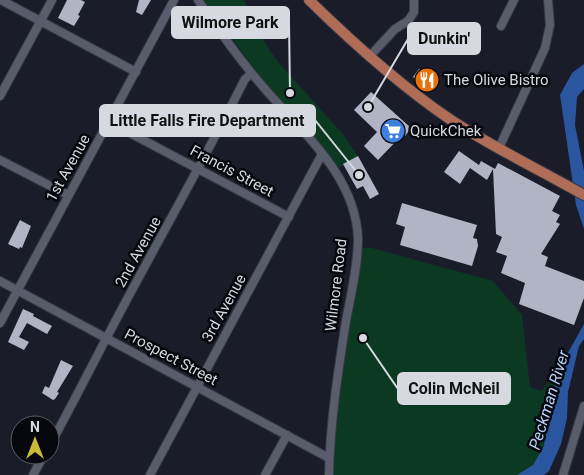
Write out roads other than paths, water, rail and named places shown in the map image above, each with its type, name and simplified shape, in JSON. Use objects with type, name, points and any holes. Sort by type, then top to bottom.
[{"type":"main road","points":[[309,0],[395,79],[445,115],[499,148],[584,195]]},
{"type":"street","points":[[1,0],[136,72]]},
{"type":"street","points":[[0,96],[52,0]]},
{"type":"street","name":"1st Avenue","points":[[0,322],[174,0]]},
{"type":"street","name":"Wilmore Road","points":[[198,0],[251,74],[322,154],[335,172],[349,198],[358,238],[356,266],[332,415],[329,475]]},
{"type":"street","points":[[369,57],[395,29],[408,21],[414,12],[414,0]]},
{"type":"street","points":[[501,26],[514,0]]},
{"type":"street","points":[[499,148],[545,48],[550,25],[548,0]]},
{"type":"street","name":"2nd Avenue","points":[[60,427],[106,338],[199,169],[245,79],[251,74]]},
{"type":"street","name":"Francis Street","points":[[109,122],[289,218]]},
{"type":"street","name":"3rd Avenue","points":[[150,475],[322,154]]},
{"type":"street","points":[[0,160],[68,196]]},
{"type":"street","name":"Prospect Street","points":[[0,281],[329,458]]},
{"type":"street","points":[[563,475],[582,420],[584,406]]},
{"type":"street","points":[[265,475],[287,435]]},
{"type":"water","points":[[584,64],[584,89],[577,97],[575,125],[584,171],[584,229],[576,205],[560,95],[572,73]]},
{"type":"water","points":[[584,324],[584,339],[579,346],[568,392],[567,418],[561,444],[549,471],[544,475],[517,475],[533,465],[544,446],[548,404],[559,369]]},
{"type":"place","name":"The Olive Bistro","points":[[427,80]]},
{"type":"place","name":"Wilmore Park","points":[[290,93]]},
{"type":"place","name":"Dunkin'","points":[[368,107]]},
{"type":"place","name":"QuickChek","points":[[393,131]]},
{"type":"place","name":"Little Falls Fire Department","points":[[359,175]]},
{"type":"place","name":"Colin McNeil","points":[[363,338]]},
{"type":"water label","name":"Peckman River","points":[[549,400]]}]
